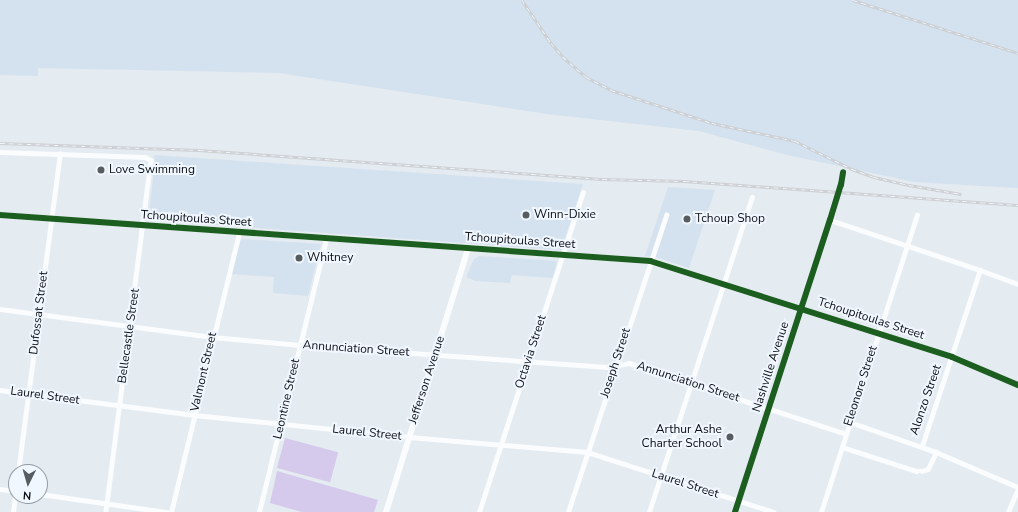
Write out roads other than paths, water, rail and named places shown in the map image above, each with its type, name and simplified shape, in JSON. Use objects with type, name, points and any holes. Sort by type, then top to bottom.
[{"type":"street","points":[[0,152],[60,154]]},
{"type":"street","name":"Bellecastle Street","points":[[60,154],[145,157],[151,160],[144,226],[106,512]]},
{"type":"street","name":"Dufossat Street","points":[[19,464],[60,154]]},
{"type":"street","name":"Octavia Street","points":[[479,512],[583,192]]},
{"type":"street","points":[[649,512],[752,198]]},
{"type":"street","name":"Nashville Avenue","points":[[735,512],[835,205]]},
{"type":"street","name":"Tchoupitoulas Street","points":[[0,215],[650,261],[952,357],[1018,385]]},
{"type":"street","name":"Joseph Street","points":[[568,512],[666,215]]},
{"type":"street","name":"Eleonore Street","points":[[821,512],[917,215]]},
{"type":"street","points":[[830,220],[1018,284]]},
{"type":"street","name":"Valmont Street","points":[[171,512],[212,337],[239,233]]},
{"type":"street","name":"Leontine Street","points":[[260,512],[326,239]]},
{"type":"street","name":"Jefferson Avenue","points":[[386,512],[468,248]]},
{"type":"street","name":"Alonzo Street","points":[[922,446],[980,270]]},
{"type":"street","name":"Annunciation Street","points":[[0,309],[212,337],[300,345],[529,360],[607,367],[629,364],[691,382],[846,434]]},
{"type":"street","name":"Laurel Street","points":[[0,390],[194,415],[409,437],[587,452],[774,512]]},
{"type":"street","points":[[850,422],[922,446],[1018,487],[1008,512]]},
{"type":"street","points":[[842,447],[916,471],[928,469],[936,452]]},
{"type":"street","points":[[48,495],[167,512]]},
{"type":"railway","points":[[522,0],[551,43],[563,57],[586,77],[611,90],[712,123],[795,141],[852,169],[874,177],[961,194]]},
{"type":"railway","points":[[853,0],[1018,53]]},
{"type":"railway","points":[[0,143],[199,150],[602,179],[684,181],[1018,205]]},
{"type":"place","name":"Love Swimming","points":[[101,170]]},
{"type":"place","name":"Winn-Dixie","points":[[526,215]]},
{"type":"place","name":"Tchoup Shop","points":[[687,219]]},
{"type":"place","name":"Whitney","points":[[299,258]]},
{"type":"place","name":"Arthur Ashe Charter School","points":[[730,437]]}]
